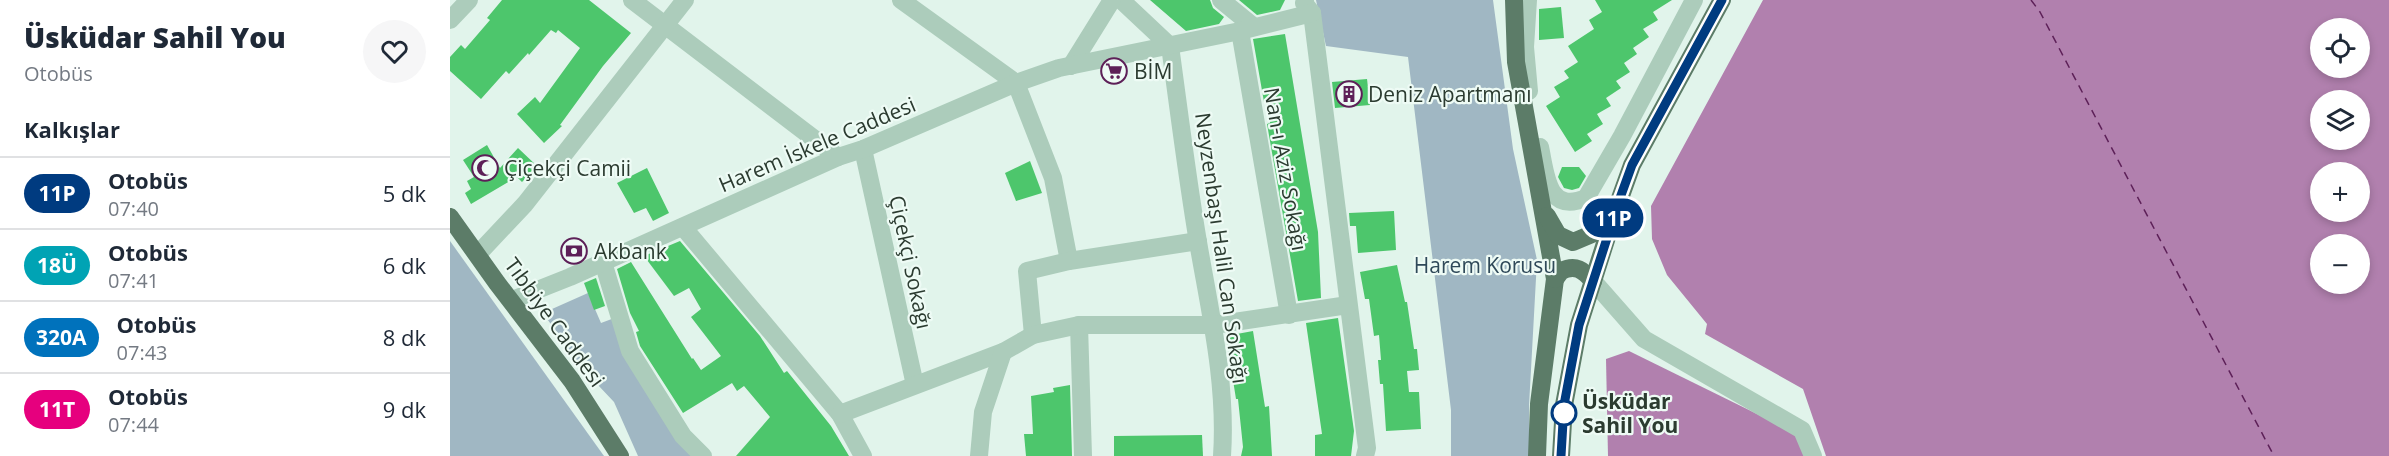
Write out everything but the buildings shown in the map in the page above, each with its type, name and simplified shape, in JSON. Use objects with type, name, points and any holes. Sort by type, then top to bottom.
[{"type":"main road","points":[[1514,0],[1516,62],[1555,279],[1539,404],[1537,456]]},
{"type":"main road","points":[[1561,456],[1564,405],[1579,325],[1614,215],[1632,165],[1722,0]]},
{"type":"main road","points":[[1542,203],[1558,235],[1573,242],[1592,234],[1614,215]]},
{"type":"main road","name":"Tıbbiye Caddesi","points":[[450,217],[572,381],[620,456]]},
{"type":"main road","points":[[1555,279],[1560,271],[1573,267],[1585,272],[1593,281]]},
{"type":"street","points":[[450,20],[469,0]]},
{"type":"street","points":[[632,0],[838,156]]},
{"type":"street","points":[[478,254],[525,204],[685,0]]},
{"type":"street","points":[[901,0],[1016,84],[1053,178],[1069,261]]},
{"type":"street","points":[[1071,66],[1112,0]]},
{"type":"street","points":[[1121,0],[1170,46]]},
{"type":"street","points":[[1221,0],[1247,29]]},
{"type":"street","points":[[1528,0],[1526,76],[1547,185],[1555,196],[1564,202],[1575,202],[1586,198],[1694,0]]},
{"type":"street","points":[[1305,4],[1367,448],[1365,456]]},
{"type":"street","name":"Harem İskele Caddesi","points":[[512,300],[603,262],[838,156],[863,149],[1016,84],[1071,66],[1247,29],[1305,4]]},
{"type":"street","name":"Nan-ı Aziz Sokağı","points":[[1247,29],[1288,315]]},
{"type":"street","name":"Neyzenbaşı Halil Can Sokağı","points":[[1170,46],[1198,241],[1214,325],[1224,431],[1221,456]]},
{"type":"street","name":"Çiçekçi Sokağı","points":[[863,149],[915,386]]},
{"type":"street","points":[[683,226],[840,414],[862,456]]},
{"type":"street","points":[[1033,335],[1027,271],[1069,261],[1198,241]]},
{"type":"street","points":[[603,262],[630,351],[683,436],[703,456]]},
{"type":"street","points":[[1593,281],[1644,339],[1803,430],[1813,456]]},
{"type":"street","points":[[840,414],[1003,352],[1033,335],[1079,325],[1214,325],[1348,305]]},
{"type":"street","points":[[1079,325],[1083,456]]},
{"type":"street","points":[[979,456],[983,412],[1003,352]]},
{"type":"green space","name":"Harem Korusu","points":[[1316,0],[1493,0],[1513,149],[1537,260],[1529,406],[1529,456],[1451,456],[1451,410],[1408,57],[1326,46]]},
{"type":"green space","points":[[450,241],[604,456],[450,456]]},
{"type":"green space","points":[[588,293],[601,323],[617,317],[696,456],[638,456],[614,402],[581,367],[543,313]]},
{"type":"shaded area","points":[[1763,0],[2389,0],[2389,456],[1826,456],[1803,389],[1705,334],[1707,324],[1667,275],[1652,239],[1651,206]]},
{"type":"shaded area","points":[[1629,351],[1798,434],[1806,456],[1608,456],[1606,359]]},
{"type":"ferry route","points":[[2031,0],[2040,12],[2274,456]]},
{"type":"bus line","name":"11P","points":[[1561,456],[1564,405],[1579,325],[1620,198],[1632,165],[1722,0]]},
{"type":"place","name":"BİM","points":[[1114,71]]},
{"type":"place","name":"Deniz Apartmanı","points":[[1349,94]]},
{"type":"place","name":"Çiçekçi Camii","points":[[485,168]]},
{"type":"place","name":"Akbank","points":[[574,251]]},
{"type":"place","name":"Üsküdar Sahil You","points":[[1564,413]]}]
